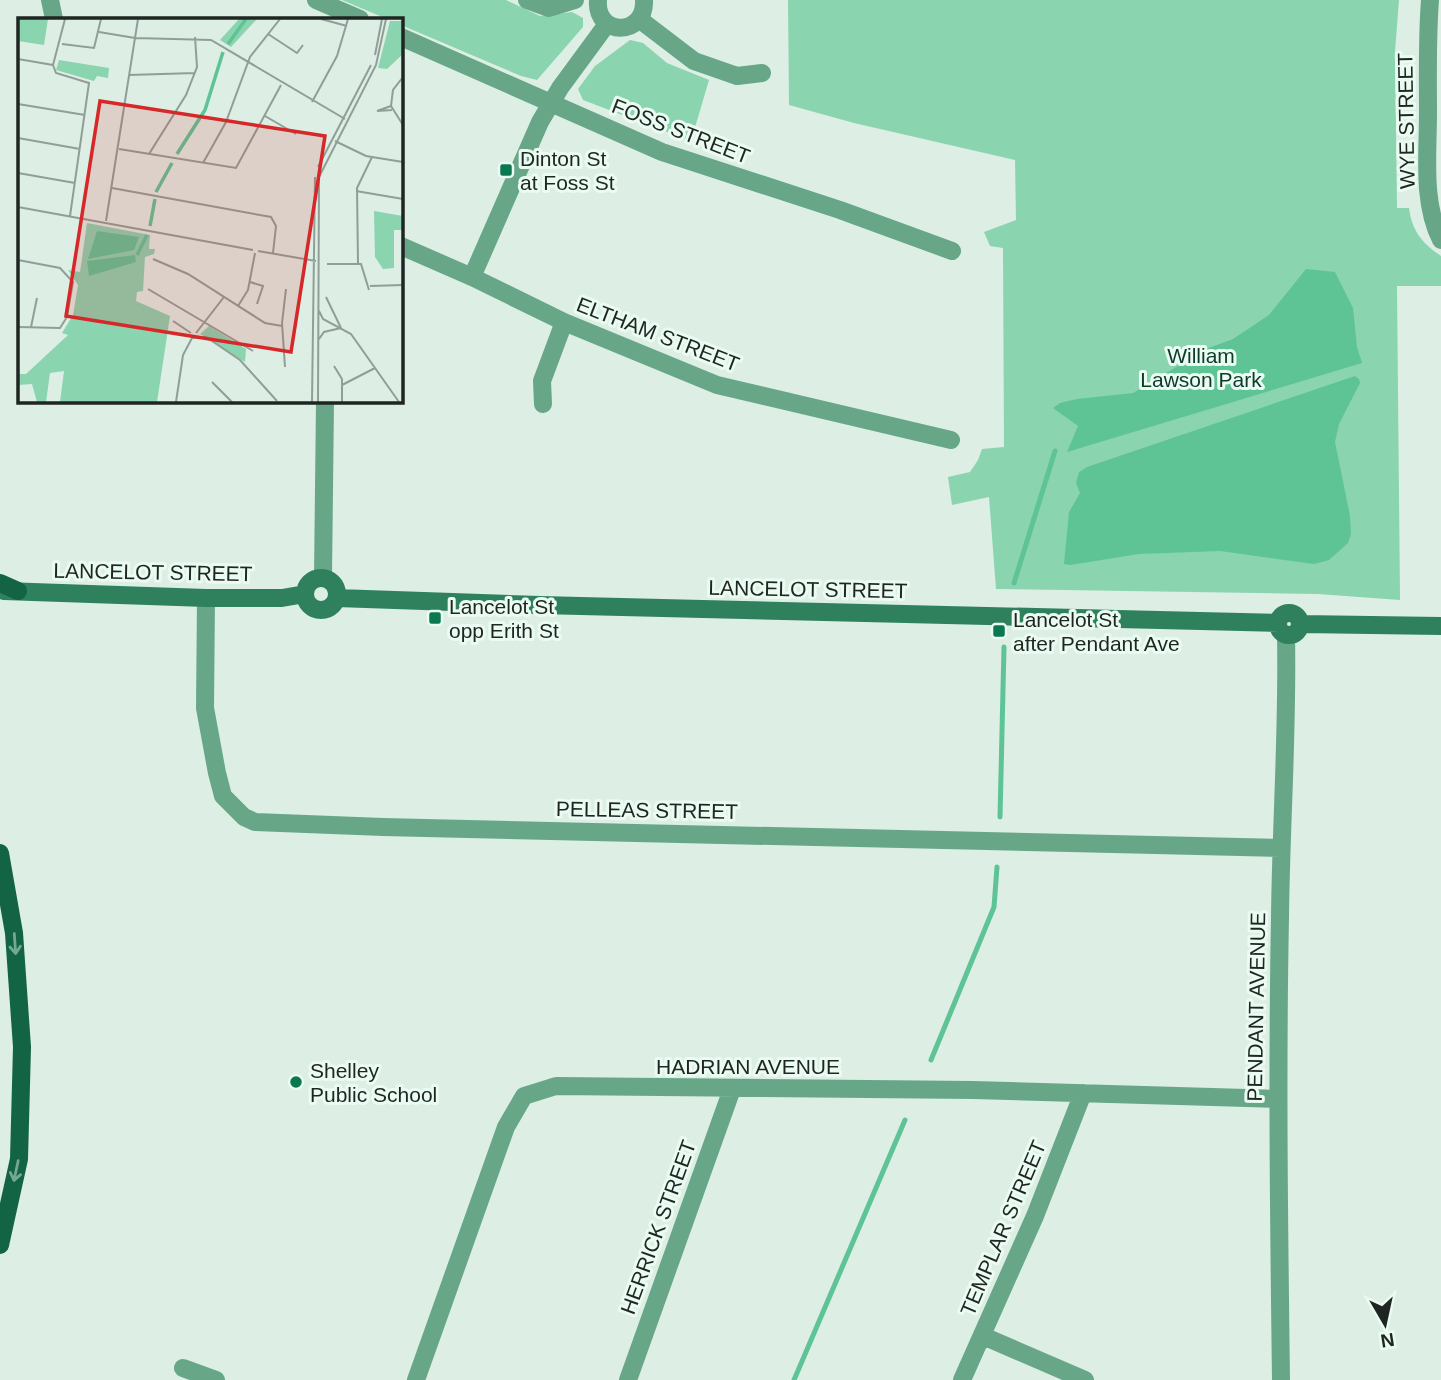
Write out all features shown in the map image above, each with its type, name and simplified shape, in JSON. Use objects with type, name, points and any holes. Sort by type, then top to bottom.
[{"type":"main road","points":[[0,583],[9,591]]},
{"type":"main road","points":[[0,853],[14,933],[22,1047],[19,1159],[0,1245]]},
{"type":"street","points":[[50,0],[54,18]]},
{"type":"street","points":[[316,0],[357,18]]},
{"type":"street","points":[[527,0],[549,8],[575,0]]},
{"type":"street","points":[[598,0],[598,12],[607,24],[621,28],[628,27],[639,19],[643,13],[644,0]]},
{"type":"street","name":"WYE STREET","points":[[1430,0],[1427,171],[1432,219],[1441,240]]},
{"type":"street","points":[[639,19],[694,61],[737,76],[762,73]]},
{"type":"street","points":[[472,277],[550,102],[607,24]]},
{"type":"street","name":"FOSS STREET","points":[[402,37],[662,152],[840,210],[952,251]]},
{"type":"street","name":"ELTHAM STREET","points":[[402,246],[564,322],[717,385],[951,440]]},
{"type":"street","points":[[543,404],[542,381],[564,322]]},
{"type":"street","points":[[323,578],[325,402]]},
{"type":"street","points":[[323,578],[332,582],[337,598],[329,608],[317,610],[307,602],[305,594],[305,589],[312,580],[323,578]]},
{"type":"street","name":"LANCELOT STREET","points":[[9,591],[206,598],[282,598],[305,594]]},
{"type":"street","name":"PELLEAS STREET","points":[[206,598],[205,708],[217,773],[223,796],[244,817],[255,822],[1281,848]]},
{"type":"street","name":"LANCELOT STREET","points":[[337,598],[1282,629],[1284,614],[1291,613],[1298,617],[1301,624],[1441,626]]},
{"type":"street","name":"PENDANT AVENUE","points":[[1281,1380],[1277,1099],[1287,680],[1282,629]]},
{"type":"street","name":"HADRIAN AVENUE","points":[[416,1380],[506,1127],[524,1096],[556,1086],[732,1090],[973,1090],[1277,1099]]},
{"type":"street","name":"HERRICK STREET","points":[[628,1380],[732,1090]]},
{"type":"street","name":"TEMPLAR STREET","points":[[962,1380],[1035,1216],[1083,1093]]},
{"type":"street","points":[[983,1336],[1085,1380]]},
{"type":"street","points":[[183,1368],[216,1380]]},
{"type":"green space","points":[[342,0],[506,0],[540,16],[572,12],[583,18],[583,27],[537,80],[521,76],[402,25],[402,18],[385,18]]},
{"type":"green space","name":"William Lawson Park","points":[[788,0],[1399,0],[1395,52],[1397,208],[1409,208],[1419,236],[1441,256],[1441,286],[1397,286],[1400,600],[1318,594],[996,589],[989,497],[952,505],[948,477],[970,472],[982,449],[1004,447],[1003,248],[990,246],[984,232],[1016,220],[1015,160],[854,123],[789,105]]},
{"type":"green space","points":[[630,40],[643,43],[667,63],[709,80],[691,141],[583,100],[578,89],[595,66]]},
{"type":"shaded area","points":[[1306,269],[1335,272],[1353,308],[1357,347],[1362,363],[1067,452],[1078,426],[1053,408],[1060,403],[1077,399],[1133,393],[1206,349],[1233,339],[1269,315]]},
{"type":"shaded area","points":[[1355,376],[1360,383],[1339,424],[1335,442],[1351,534],[1348,543],[1329,560],[1314,564],[1220,551],[1139,554],[1064,564],[1069,512],[1080,493],[1076,483],[1079,472]]},
{"type":"waterway","points":[[1014,583],[1055,451]]},
{"type":"waterway","points":[[1000,817],[1004,647]]},
{"type":"waterway","points":[[931,1060],[994,907],[997,867]]},
{"type":"waterway","points":[[794,1380],[905,1120]]},
{"type":"place","name":"Dinton St at Foss St","points":[[506,170]]},
{"type":"place","name":"Lancelot St opp Erith St","points":[[435,618]]},
{"type":"place","name":"Lancelot St after Pendant Ave","points":[[999,631]]},
{"type":"place","name":"Shelley Public School","points":[[296,1082]]}]
